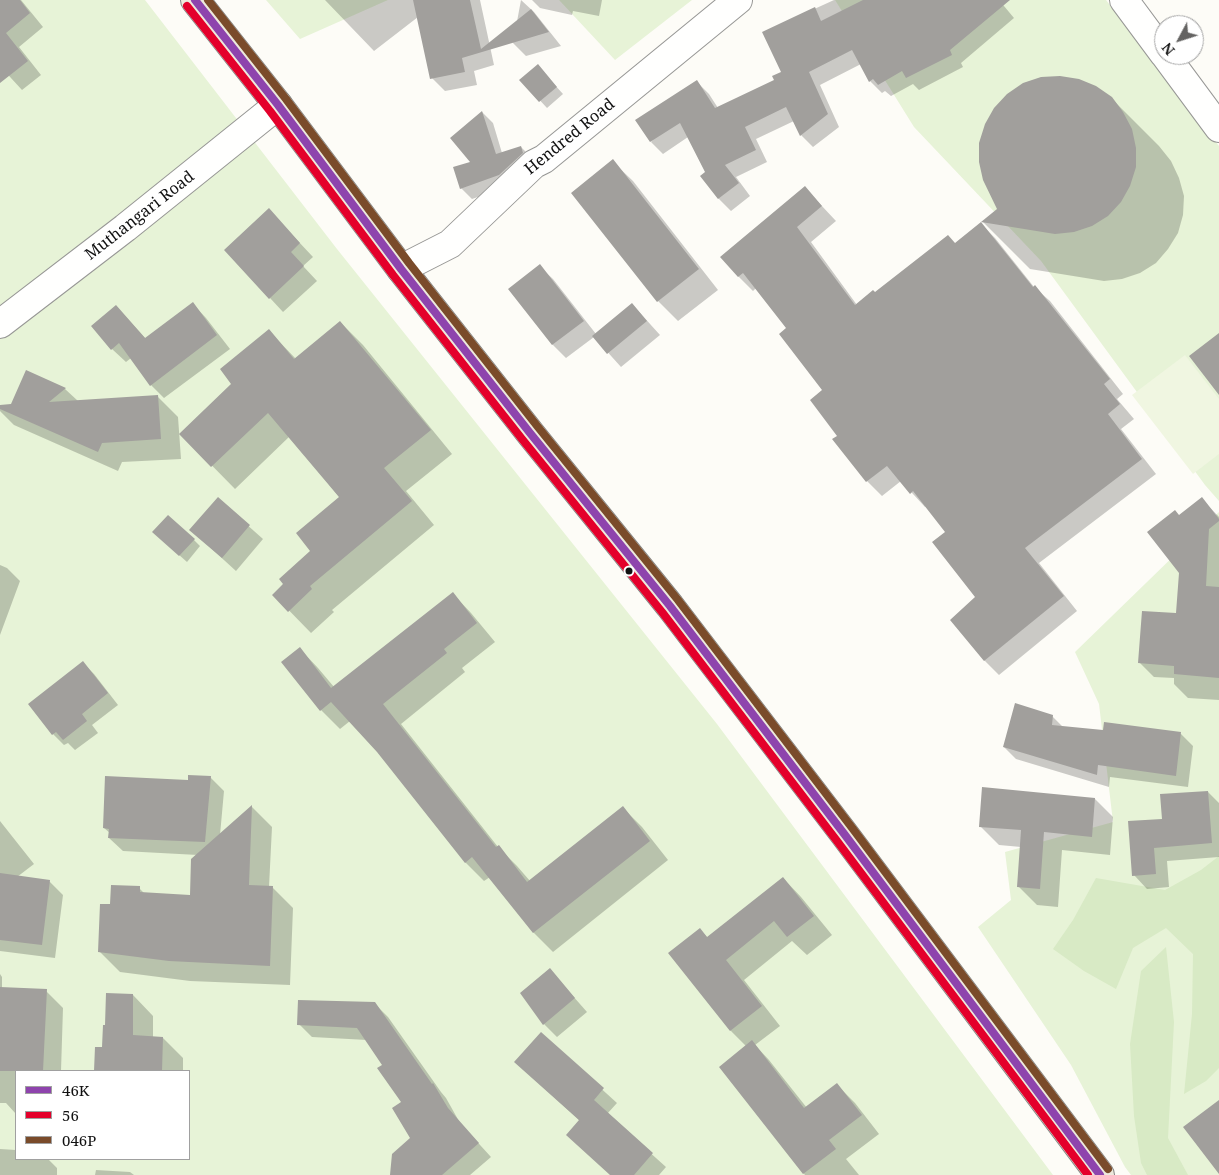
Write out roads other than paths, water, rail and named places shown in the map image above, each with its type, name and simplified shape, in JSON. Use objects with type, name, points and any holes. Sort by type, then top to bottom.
[{"type":"main road","points":[[195,0],[278,105],[401,269],[670,606],[845,835],[1100,1175]]},
{"type":"street","name":"Hendred Road","points":[[401,269],[450,244],[534,164],[544,159],[738,0]]},
{"type":"street","points":[[1124,0],[1154,40]]},
{"type":"street","points":[[1172,65],[1219,128]]},
{"type":"street","name":"Muthangari Road","points":[[0,324],[126,228],[278,105]]}]
